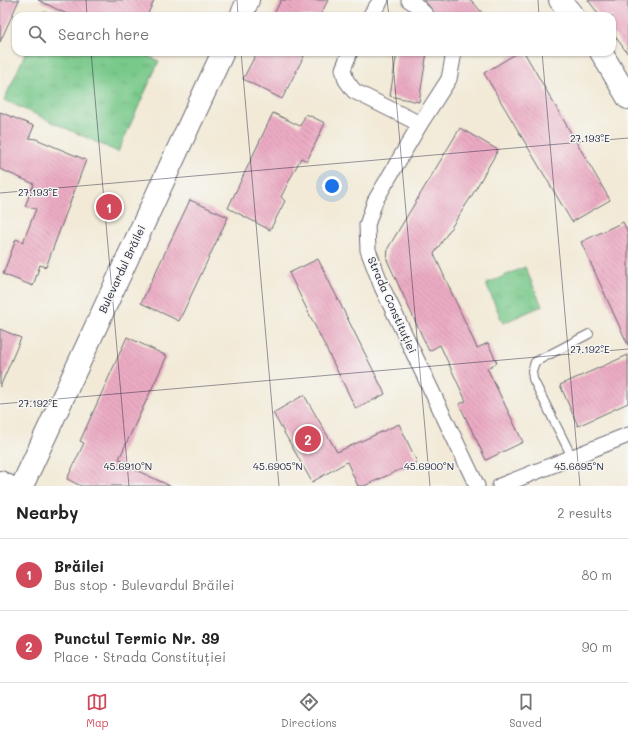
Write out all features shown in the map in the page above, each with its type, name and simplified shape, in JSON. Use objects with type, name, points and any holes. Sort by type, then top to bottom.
[{"type":"main road","points":[[242,12],[248,0]]},
{"type":"main road","points":[[560,0],[570,12]]},
{"type":"main road","name":"Bulevardul Brăilei","points":[[22,486],[221,56]]},
{"type":"main road","points":[[603,56],[628,98]]},
{"type":"main road","points":[[0,482],[8,486]]},
{"type":"street","points":[[373,12],[381,0]]},
{"type":"street","points":[[409,0],[422,12]]},
{"type":"street","points":[[348,56],[343,69],[346,80],[354,91],[420,124]]},
{"type":"street","name":"Strada Constituției","points":[[453,56],[449,79],[420,124],[376,201],[367,225],[368,250],[382,287],[477,486]]},
{"type":"street","points":[[500,486],[628,435]]},
{"type":"lane","points":[[572,457],[534,379],[532,371],[535,362],[589,334]]},
{"type":"green space","points":[[45,9],[51,12],[44,12]]},
{"type":"green space","points":[[24,56],[147,56],[159,61],[118,152],[4,100]]},
{"type":"green space","points":[[525,267],[542,306],[503,323],[486,284]]},
{"type":"building","points":[[0,0],[19,0],[14,12],[12,12],[12,15],[0,42]]},
{"type":"building","points":[[38,0],[154,0],[149,12],[63,12]]},
{"type":"building","points":[[281,0],[328,0],[322,12],[275,12]]},
{"type":"building","points":[[424,0],[471,0],[482,12],[434,12]]},
{"type":"building","points":[[588,0],[628,0],[628,54],[616,38],[616,12],[597,12]]},
{"type":"building","points":[[255,56],[304,56],[282,99],[243,79]]},
{"type":"building","points":[[396,56],[426,56],[419,102],[390,96]]},
{"type":"building","points":[[512,56],[526,56],[610,200],[572,222],[484,73]]},
{"type":"building","points":[[0,112],[34,126],[29,138],[36,139],[86,160],[46,267],[40,265],[33,286],[3,274],[16,239],[23,242],[36,209],[25,206],[34,184],[0,169]]},
{"type":"building","points":[[273,113],[300,126],[306,114],[325,123],[307,161],[301,158],[290,179],[281,197],[285,201],[270,230],[228,208]]},
{"type":"building","points":[[460,128],[498,150],[471,197],[434,254],[477,348],[488,343],[497,363],[487,368],[523,442],[486,460],[459,404],[466,401],[440,345],[429,351],[387,260],[388,248]]},
{"type":"building","points":[[190,200],[228,217],[179,321],[141,303]]},
{"type":"building","points":[[623,222],[628,233],[628,345],[581,242]]},
{"type":"building","points":[[318,259],[385,394],[356,409],[289,273]]},
{"type":"building","points":[[0,329],[21,338],[0,387]]},
{"type":"building","points":[[127,337],[167,356],[119,459],[123,460],[121,463],[170,486],[81,486],[67,479],[84,443],[80,441]]},
{"type":"building","points":[[628,355],[628,403],[578,426],[560,385]]},
{"type":"building","points":[[304,395],[337,452],[399,424],[417,462],[364,486],[358,486],[347,462],[312,482],[273,413]]},
{"type":"place","name":"Brăilei","points":[[109,207]]},
{"type":"place","name":"Punctul Termic Nr. 39","points":[[308,439]]}]
